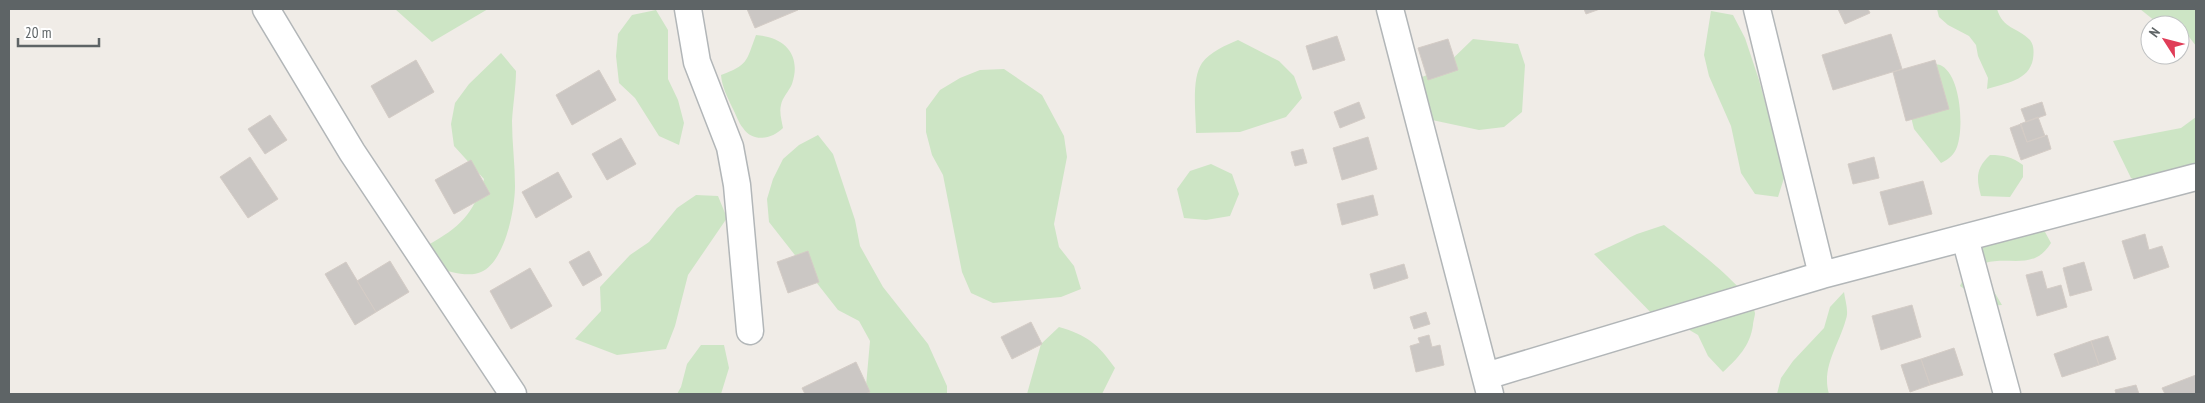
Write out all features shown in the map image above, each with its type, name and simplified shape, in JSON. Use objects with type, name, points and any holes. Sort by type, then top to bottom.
[{"type":"street","points":[[266,9],[352,152],[513,394]]},
{"type":"street","points":[[688,9],[697,62],[730,147],[737,185],[750,331]]},
{"type":"street","points":[[1390,9],[1488,385],[1822,275],[2196,176]]},
{"type":"street","points":[[1757,9],[1822,275]]},
{"type":"street","points":[[1965,238],[2007,394]]},
{"type":"green space","points":[[395,9],[488,9],[432,42]]},
{"type":"green space","points":[[1937,9],[1997,9],[2007,24],[2030,40],[2034,54],[2031,66],[2021,77],[1987,89],[1988,78],[1978,56],[1976,45],[1969,36],[1948,25],[1939,17]]},
{"type":"green space","points":[[2140,9],[2196,9],[2196,46],[2190,38],[2190,15],[2148,15]]},
{"type":"green space","points":[[656,10],[668,30],[668,79],[678,100],[684,123],[679,145],[659,136],[635,98],[619,83],[616,56],[618,34],[632,15]]},
{"type":"green space","points":[[1711,11],[1733,15],[1745,38],[1759,80],[1785,175],[1778,197],[1755,194],[1741,173],[1731,126],[1709,76],[1704,55]]},
{"type":"green space","points":[[756,35],[766,36],[782,43],[788,49],[795,64],[792,84],[780,108],[783,128],[774,135],[763,138],[752,136],[741,126],[722,84],[721,75],[736,68],[745,61]]},
{"type":"green space","points":[[1473,39],[1518,44],[1525,65],[1522,112],[1504,127],[1479,130],[1432,120],[1401,72],[1422,77],[1442,69]]},
{"type":"green space","points":[[1238,40],[1279,61],[1294,76],[1302,98],[1286,117],[1240,132],[1196,133],[1195,87],[1196,78],[1202,63],[1209,55]]},
{"type":"green space","points":[[501,53],[516,71],[512,121],[515,196],[511,221],[496,258],[481,272],[465,274],[436,268],[428,245],[449,232],[464,219],[475,202],[484,179],[454,146],[451,124],[455,103],[469,84]]},
{"type":"green space","points":[[1930,64],[1941,65],[1948,72],[1957,91],[1959,104],[1960,128],[1957,147],[1951,156],[1941,163],[1914,129],[1911,117]]},
{"type":"green space","points":[[1004,69],[1042,95],[1064,136],[1067,157],[1054,224],[1059,247],[1074,266],[1081,289],[1061,297],[993,303],[971,293],[962,272],[943,175],[932,155],[926,132],[926,109],[940,90],[960,78],[980,70]]},
{"type":"green space","points":[[2196,117],[2196,182],[2154,187],[2131,178],[2113,141],[2181,128]]},
{"type":"green space","points":[[818,135],[833,154],[855,220],[860,246],[883,287],[928,344],[947,386],[947,394],[860,394],[866,386],[870,341],[859,321],[838,310],[769,222],[767,199],[773,179],[783,159],[799,145]]},
{"type":"green space","points":[[1990,155],[2008,157],[2023,165],[2023,177],[2010,197],[1981,196],[1978,174],[1982,164]]},
{"type":"green space","points":[[1211,164],[1232,174],[1239,194],[1230,216],[1206,220],[1184,218],[1177,189],[1190,171]]},
{"type":"green space","points":[[696,195],[718,196],[727,218],[688,275],[675,326],[666,349],[617,355],[575,339],[601,311],[600,287],[630,255],[649,242],[677,208]]},
{"type":"green space","points":[[2025,222],[2045,232],[2051,243],[2044,252],[2029,260],[1985,263],[1984,275],[2002,305],[1990,306],[1960,286],[1984,235]]},
{"type":"green space","points":[[1664,225],[1730,278],[1751,303],[1755,313],[1749,339],[1738,357],[1723,372],[1708,356],[1698,335],[1679,324],[1658,320],[1594,254],[1637,234]]},
{"type":"green space","points":[[1844,292],[1847,316],[1829,365],[1827,384],[1829,394],[1777,394],[1781,378],[1793,361],[1824,328],[1830,307]]},
{"type":"green space","points":[[1059,327],[1085,337],[1103,353],[1115,368],[1102,394],[1027,394],[1041,344]]},
{"type":"green space","points":[[701,345],[724,345],[729,368],[721,394],[677,394],[681,387],[687,364]]},
{"type":"building","points":[[747,9],[798,9],[798,10],[755,28]]},
{"type":"building","points":[[1584,9],[1600,9],[1586,14]]},
{"type":"building","points":[[1838,9],[1868,9],[1870,13],[1845,24]]},
{"type":"building","points":[[1891,34],[1902,69],[1833,90],[1822,55]]},
{"type":"building","points":[[1337,36],[1345,60],[1313,70],[1306,46]]},
{"type":"building","points":[[1448,39],[1458,70],[1428,80],[1418,48]]},
{"type":"building","points":[[416,60],[434,92],[389,118],[371,86]]},
{"type":"building","points":[[1935,60],[1949,109],[1906,121],[1893,72]]},
{"type":"building","points":[[599,70],[616,100],[572,125],[556,95]]},
{"type":"building","points":[[1359,102],[1365,118],[1340,128],[1334,112]]},
{"type":"building","points":[[2042,102],[2046,115],[2026,122],[2021,109]]},
{"type":"building","points":[[270,115],[287,140],[265,154],[248,129]]},
{"type":"building","points":[[2038,117],[2045,136],[2027,142],[2020,124]]},
{"type":"building","points":[[2021,124],[2027,142],[2047,135],[2051,149],[2021,160],[2010,128]]},
{"type":"building","points":[[1368,137],[1377,169],[1342,180],[1333,148]]},
{"type":"building","points":[[621,138],[636,164],[607,180],[592,154]]},
{"type":"building","points":[[1303,149],[1307,163],[1295,166],[1291,152]]},
{"type":"building","points":[[250,157],[278,199],[248,218],[220,177]]},
{"type":"building","points":[[1874,157],[1879,178],[1853,184],[1848,164]]},
{"type":"building","points":[[471,160],[490,194],[454,214],[435,180]]},
{"type":"building","points":[[558,172],[572,197],[536,218],[522,192]]},
{"type":"building","points":[[1923,181],[1932,214],[1889,225],[1880,192]]},
{"type":"building","points":[[1373,195],[1378,215],[1342,225],[1337,204]]},
{"type":"building","points":[[2145,234],[2149,250],[2162,246],[2169,267],[2134,279],[2122,241]]},
{"type":"building","points":[[589,251],[602,275],[583,286],[569,262]]},
{"type":"building","points":[[808,251],[819,282],[788,293],[777,262]]},
{"type":"building","points":[[390,261],[409,292],[376,312],[357,281]]},
{"type":"building","points":[[346,262],[376,312],[355,325],[325,274]]},
{"type":"building","points":[[2084,262],[2092,290],[2070,296],[2063,268]]},
{"type":"building","points":[[1404,264],[1408,278],[1374,289],[1370,274]]},
{"type":"building","points":[[530,268],[552,306],[511,329],[490,291]]},
{"type":"building","points":[[2042,271],[2047,289],[2061,285],[2067,307],[2037,316],[2026,275]]},
{"type":"building","points":[[1912,305],[1921,337],[1881,350],[1872,316]]},
{"type":"building","points":[[1426,312],[1430,324],[1414,329],[1410,317]]},
{"type":"building","points":[[1031,322],[1042,344],[1012,359],[1001,337]]},
{"type":"building","points":[[1429,335],[1432,347],[1440,345],[1444,365],[1416,372],[1410,346],[1420,343],[1418,338]]},
{"type":"building","points":[[2108,336],[2116,359],[2099,365],[2091,341]]},
{"type":"building","points":[[2091,341],[2099,365],[2062,377],[2054,354]]},
{"type":"building","points":[[1954,348],[1963,375],[1930,385],[1921,359]]},
{"type":"building","points":[[1921,359],[1930,385],[1910,392],[1901,365]]},
{"type":"building","points":[[856,362],[870,392],[865,394],[805,394],[802,388]]},
{"type":"building","points":[[2196,375],[2196,394],[2165,394],[2162,388]]},
{"type":"building","points":[[2136,385],[2139,394],[2116,394],[2115,390]]}]
